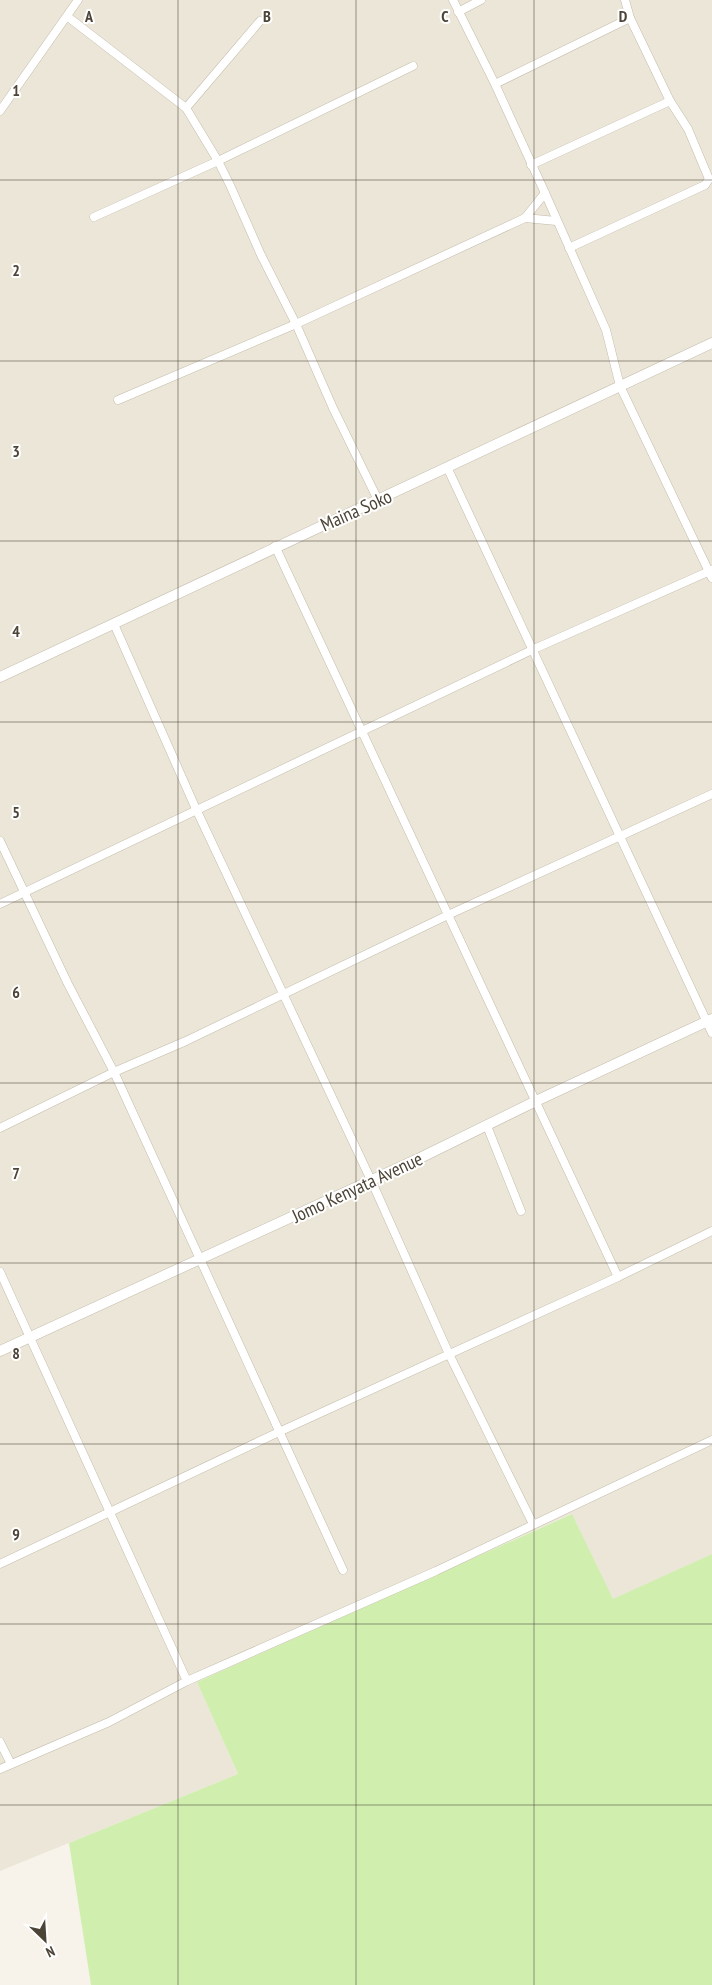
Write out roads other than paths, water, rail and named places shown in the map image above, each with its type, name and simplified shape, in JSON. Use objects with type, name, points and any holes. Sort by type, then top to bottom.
[{"type":"street","points":[[0,111],[78,0]]},
{"type":"street","points":[[0,904],[534,649],[711,573],[620,386],[606,330],[495,84],[452,0]]},
{"type":"street","points":[[458,12],[481,0]]},
{"type":"street","points":[[569,248],[706,185],[709,179],[708,172],[680,114],[670,101],[630,18],[625,0]]},
{"type":"street","points":[[68,16],[186,108],[218,161],[378,500]]},
{"type":"street","points":[[495,84],[630,18]]},
{"type":"street","points":[[186,108],[260,21]]},
{"type":"street","points":[[94,217],[218,161],[413,66]]},
{"type":"street","points":[[531,166],[670,101]]},
{"type":"street","points":[[118,400],[296,324],[525,218],[545,193]]},
{"type":"street","points":[[525,218],[556,220]]},
{"type":"street","name":"Maina Soko","points":[[0,677],[275,546],[378,500],[712,343]]},
{"type":"street","points":[[447,467],[621,837],[710,1020],[712,1032]]},
{"type":"street","points":[[275,546],[618,1277]]},
{"type":"street","points":[[114,624],[196,809],[282,995],[371,1180],[449,1354],[533,1524]]},
{"type":"street","points":[[0,1128],[114,1072],[282,995],[448,915],[712,794]]},
{"type":"street","points":[[0,841],[68,984],[114,1072],[281,1431],[343,1570]]},
{"type":"street","name":"Jomo Kenyata Avenue","points":[[0,1351],[487,1126],[536,1101],[710,1020]]},
{"type":"street","points":[[487,1126],[522,1211]]},
{"type":"street","points":[[0,1564],[281,1431],[618,1277],[712,1231]]},
{"type":"street","points":[[0,1272],[187,1681]]},
{"type":"street","points":[[0,1768],[109,1722],[187,1681],[436,1571],[712,1440]]},
{"type":"street","points":[[0,1742],[10,1764]]}]
